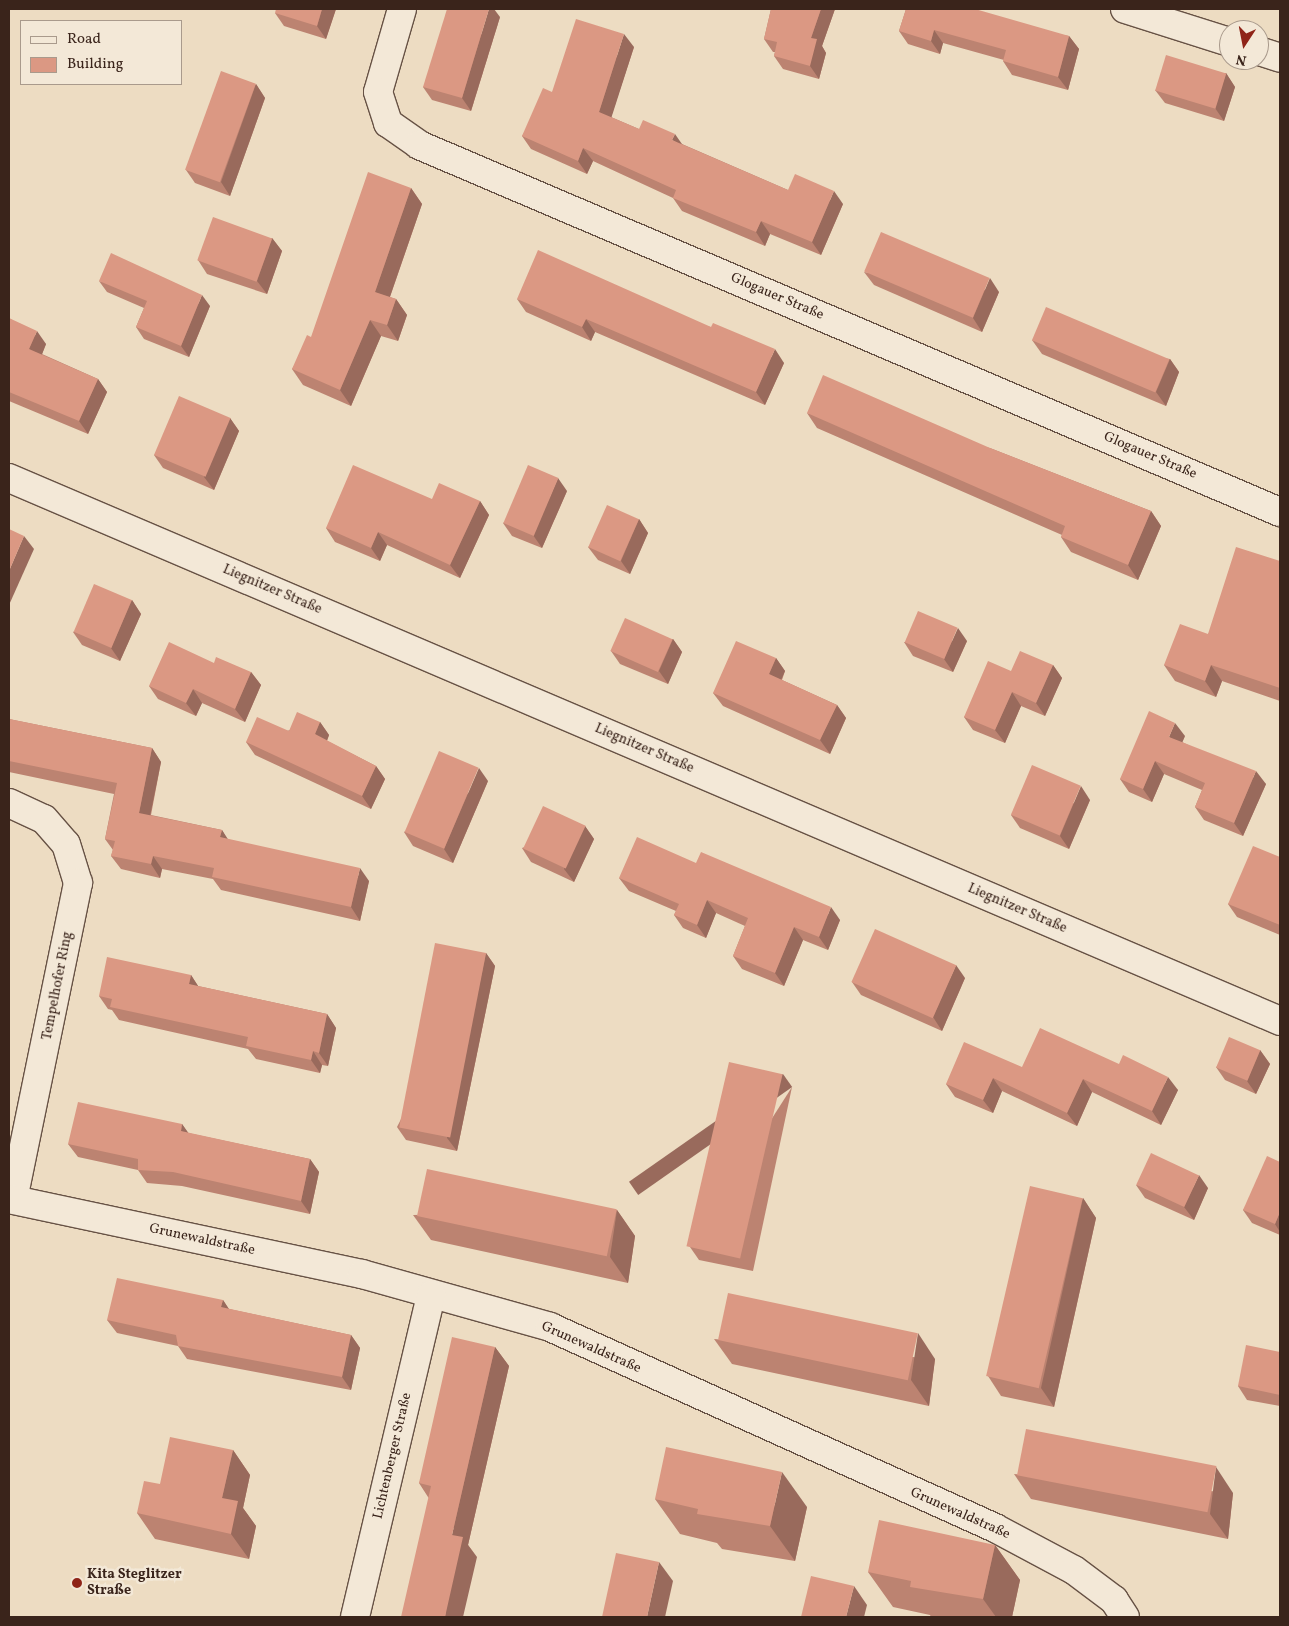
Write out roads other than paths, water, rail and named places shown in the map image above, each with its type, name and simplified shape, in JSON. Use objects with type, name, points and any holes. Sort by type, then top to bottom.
[{"type":"street","name":"Glogauer Straße","points":[[402,9],[378,92],[388,124],[419,145],[1280,512]]},
{"type":"street","points":[[1125,9],[1219,39]]},
{"type":"street","name":"Liegnitzer Straße","points":[[9,478],[1280,1021]]},
{"type":"street","name":"Tempelhofer Ring","points":[[9,803],[50,825],[66,844],[78,883],[11,1199]]},
{"type":"street","name":"Grunewaldstraße","points":[[11,1199],[362,1274],[550,1327],[995,1528],[1074,1570],[1114,1600],[1125,1617]]},
{"type":"street","name":"Lichtenberger Straße","points":[[355,1617],[431,1295]]},
{"type":"place","name":"Kita Steglitzer Straße","points":[[77,1583]]}]
